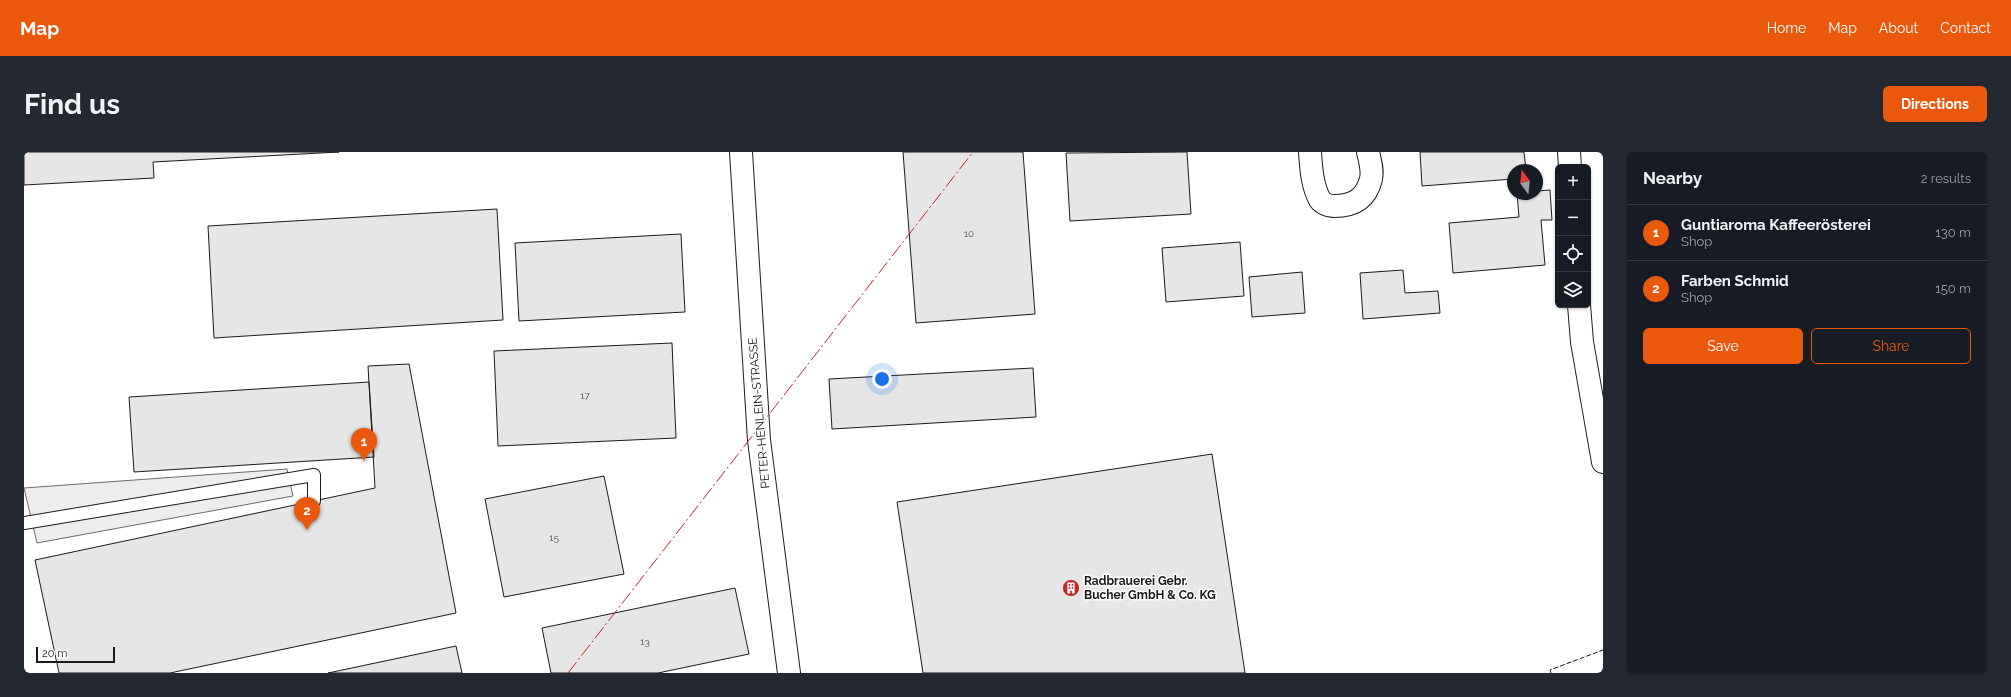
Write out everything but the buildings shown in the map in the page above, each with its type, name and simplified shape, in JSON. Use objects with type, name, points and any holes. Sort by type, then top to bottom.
[{"type":"street","name":"PETER-HENLEIN-STRASSE","points":[[741,152],[759,440],[789,673]]},
{"type":"street","points":[[1310,152],[1312,172],[1319,199],[1328,206],[1346,206],[1357,200],[1366,191],[1371,179],[1372,165],[1368,152]]},
{"type":"street","points":[[1569,152],[1570,164]]},
{"type":"street","points":[[1579,308],[1582,342],[1603,462]]},
{"type":"lane","points":[[24,523],[314,475],[314,501]]},
{"type":"shaded area","points":[[287,469],[293,496],[37,543],[24,488]]},
{"type":"fence","points":[[1551,673],[1550,670],[1603,650]]},
{"type":"power","points":[[568,673],[973,152]]},
{"type":"place","name":"Guntiaroma Kaffeerösterei","points":[[364,461]]},
{"type":"place","name":"Farben Schmid","points":[[307,530]]},
{"type":"place","name":"Radbrauerei Gebr. Bucher GmbH & Co. KG","points":[[1071,588]]}]
